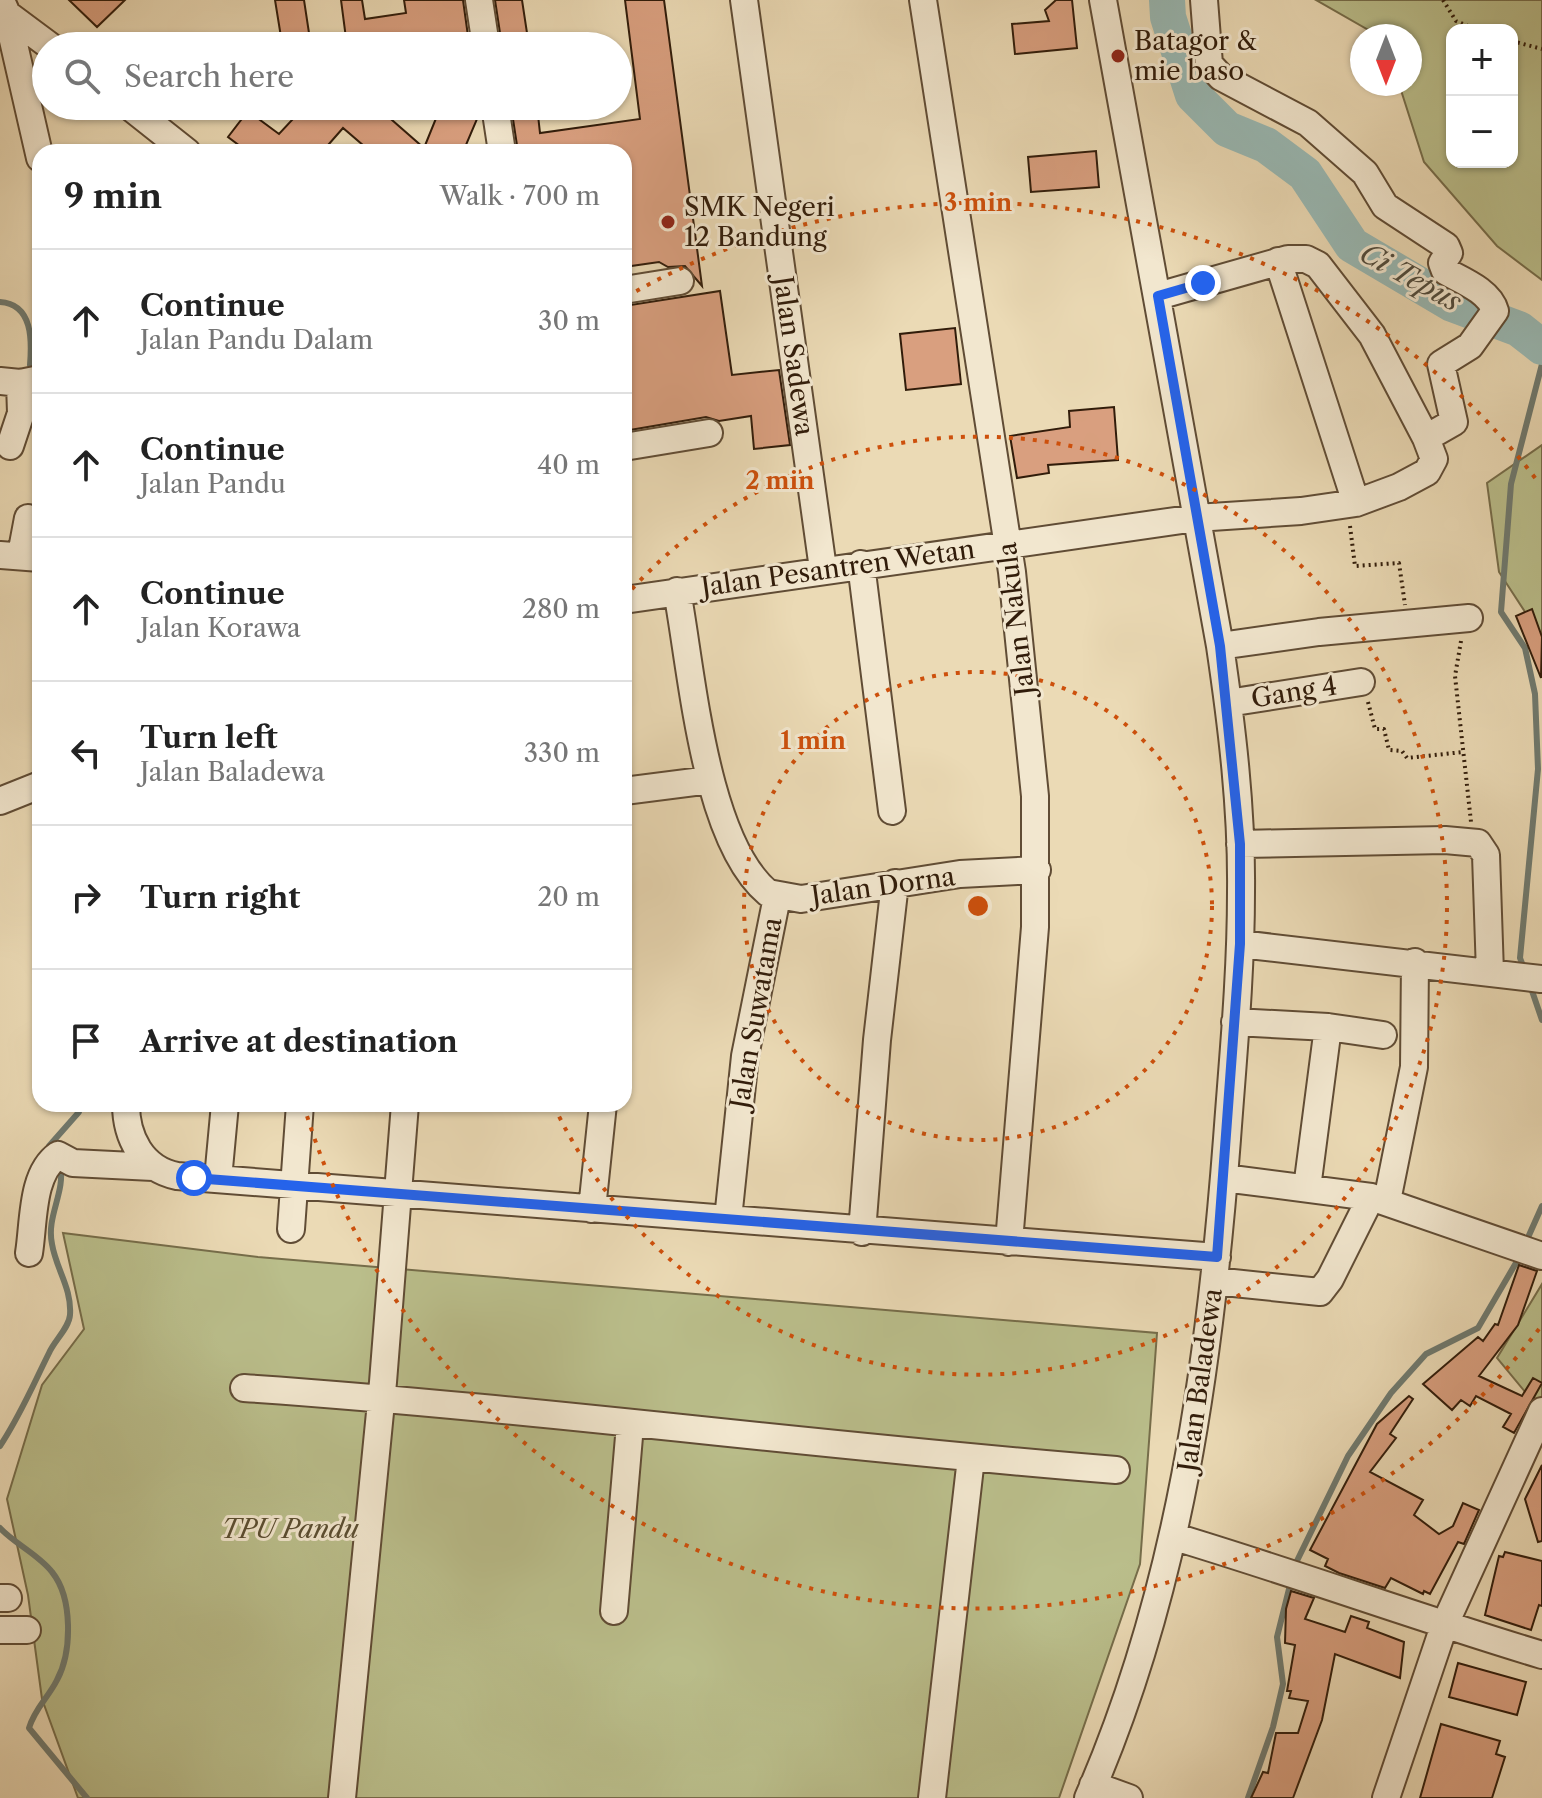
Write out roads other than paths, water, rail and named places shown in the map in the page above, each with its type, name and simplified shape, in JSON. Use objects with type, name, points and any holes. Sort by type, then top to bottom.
[{"type":"street","points":[[479,0],[484,32]]},
{"type":"street","name":"Jalan Sadewa","points":[[744,0],[823,569]]},
{"type":"street","name":"Jalan Nakula","points":[[923,0],[1008,545],[1035,796],[1037,870],[1009,1242]]},
{"type":"street","name":"Jalan Baladewa","points":[[1090,1792],[1147,1635],[1175,1537],[1203,1376],[1215,1269],[1240,944],[1240,844],[1220,646],[1103,0]]},
{"type":"street","points":[[1158,296],[1278,261],[1306,259],[1318,265],[1372,335],[1426,438],[1454,422],[1441,364],[1470,346],[1488,320],[1478,289],[1445,271],[1442,263],[1449,253],[1446,246],[1385,206],[1365,173],[1339,147],[1308,123],[1221,77],[1209,64],[1204,0]]},
{"type":"street","points":[[4,7],[33,32]]},
{"type":"street","points":[[4,7],[37,144]]},
{"type":"street","points":[[147,120],[177,144]]},
{"type":"street","points":[[497,120],[501,144]]},
{"type":"street","points":[[1278,261],[1352,504]]},
{"type":"street","points":[[632,289],[680,281]]},
{"type":"street","points":[[10,446],[21,413],[21,381]]},
{"type":"street","points":[[632,446],[709,433]]},
{"type":"street","name":"Jalan Pesantren Wetan","points":[[632,599],[1196,518],[1352,504],[1399,487],[1427,472],[1434,459],[1426,438]]},
{"type":"street","points":[[28,518],[28,559]]},
{"type":"street","points":[[861,564],[892,811]]},
{"type":"street","name":"Jalan Suwatama","points":[[677,591],[710,780],[719,811],[760,887],[777,897],[745,1056],[728,1219]]},
{"type":"street","points":[[1220,646],[1407,623],[1466,619]]},
{"type":"street","name":"Gang 4","points":[[1228,703],[1361,682]]},
{"type":"street","points":[[632,790],[710,780]]},
{"type":"street","points":[[0,801],[32,788]]},
{"type":"street","points":[[1240,844],[1472,842],[1483,846],[1486,855],[1490,973]]},
{"type":"street","name":"Jalan Dorna","points":[[777,897],[801,899],[895,883],[1037,870]]},
{"type":"street","points":[[862,1232],[877,1040],[895,883]]},
{"type":"street","points":[[1240,944],[1532,978]]},
{"type":"street","points":[[127,1112],[130,1133],[143,1157],[153,1167],[168,1174],[1009,1242],[1215,1269],[1320,1292],[1379,1199],[1414,1067],[1415,962]]},
{"type":"street","points":[[1235,1022],[1328,1027],[1383,1035]]},
{"type":"street","points":[[1307,1188],[1328,1027]]},
{"type":"street","points":[[218,1179],[224,1112]]},
{"type":"street","points":[[291,1229],[300,1112]]},
{"type":"street","points":[[342,1798],[381,1398],[404,1112]]},
{"type":"street","points":[[592,1209],[602,1112]]},
{"type":"street","points":[[29,1253],[41,1176],[55,1157],[73,1163],[153,1167]]},
{"type":"street","points":[[1224,1178],[1379,1199],[1512,1249],[1540,1256]]},
{"type":"street","points":[[244,1388],[381,1398],[630,1425],[1116,1470]]},
{"type":"street","points":[[1386,1798],[1444,1626],[1540,1417]]},
{"type":"street","points":[[614,1611],[630,1425]]},
{"type":"street","points":[[932,1798],[971,1458]]},
{"type":"street","points":[[1175,1537],[1314,1578],[1444,1626],[1542,1655]]},
{"type":"street","points":[[0,1630],[27,1630]]},
{"type":"street","points":[[1090,1792],[1129,1798]]},
{"type":"waterway","name":"Ci Tepus","points":[[1167,0],[1168,17],[1193,95],[1227,129],[1266,145],[1305,174],[1352,245],[1452,304],[1519,329],[1542,347]]},
{"type":"waterway","points":[[0,302],[11,304],[25,316],[30,335],[32,368]]},
{"type":"waterway","points":[[1525,971],[1520,958],[1538,769],[1535,694],[1525,648],[1501,612],[1511,484],[1542,364]]},
{"type":"waterway","points":[[1530,985],[1542,1020]]},
{"type":"waterway","points":[[53,1152],[49,1146],[79,1112]]},
{"type":"waterway","points":[[0,1446],[69,1320],[69,1296],[54,1253],[51,1234],[60,1185],[60,1165]]},
{"type":"waterway","points":[[1526,1242],[1542,1206]]},
{"type":"waterway","points":[[1294,1567],[1348,1456],[1391,1393],[1426,1354],[1478,1328],[1520,1256]]},
{"type":"waterway","points":[[0,1528],[47,1566],[64,1596],[68,1625],[66,1655],[57,1680],[29,1728],[87,1798]]},
{"type":"waterway","points":[[1248,1798],[1273,1727],[1283,1684],[1277,1637],[1291,1581]]},
{"type":"place","name":"Batagor & mie baso","points":[[1118,56]]},
{"type":"place","name":"SMK Negeri 12 Bandung","points":[[668,222]]},
{"type":"park label","name":"TPU Pandu","points":[[290,1529]]}]
